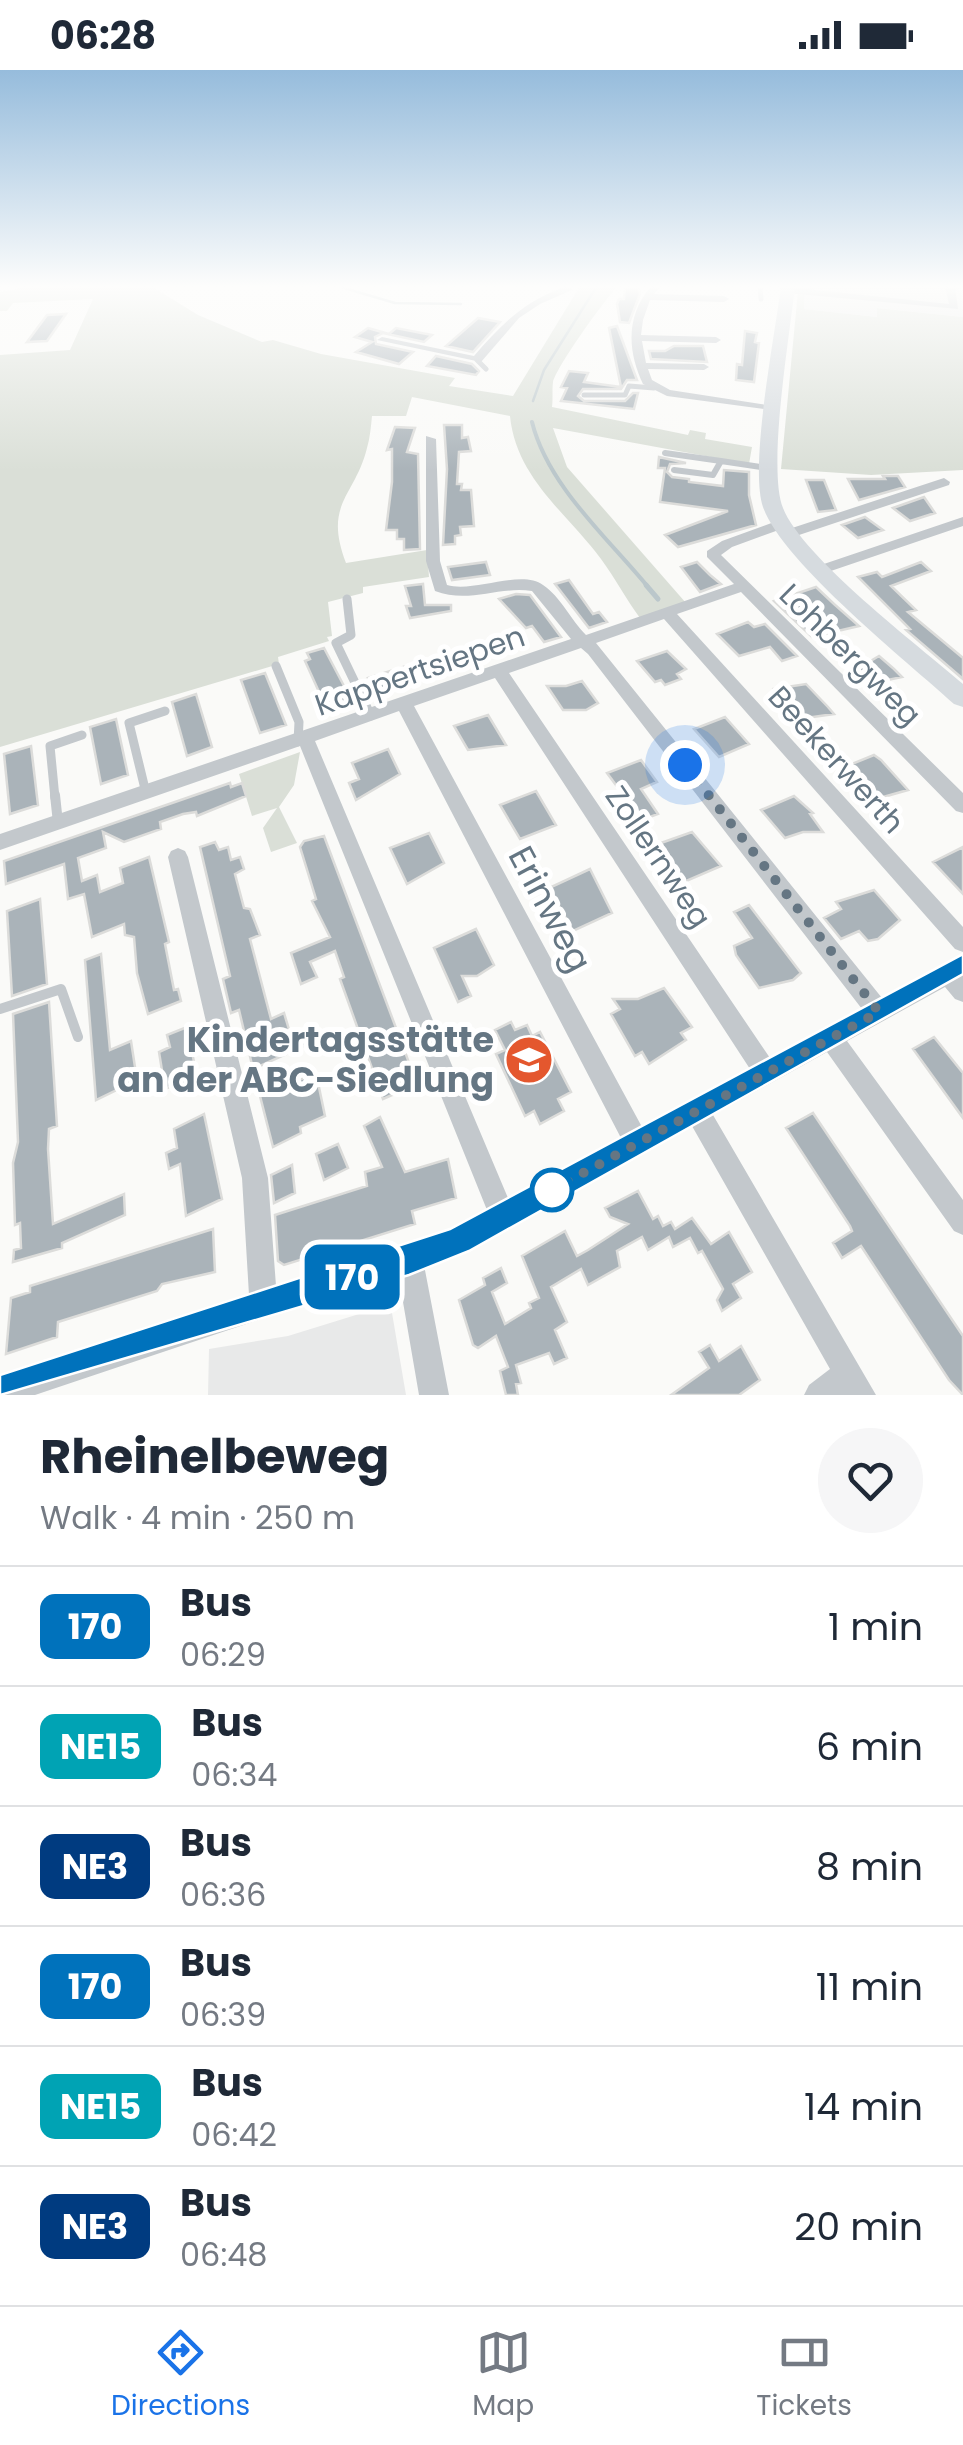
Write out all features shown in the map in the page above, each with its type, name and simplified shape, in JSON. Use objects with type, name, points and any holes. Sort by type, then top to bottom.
[{"type":"main road","points":[[781,348],[767,487],[784,529],[820,570],[963,698]]},
{"type":"street","points":[[414,348],[481,364],[492,348]]},
{"type":"street","points":[[637,348],[640,366],[654,388],[774,409]]},
{"type":"street","points":[[640,366],[704,367]]},
{"type":"street","points":[[430,438],[433,561],[440,588],[453,592],[519,584],[537,587],[586,643],[879,1012]]},
{"type":"street","points":[[741,587],[712,554],[727,544],[944,482]]},
{"type":"street","points":[[820,570],[963,521]]},
{"type":"street","name":"Kappertsiepen","points":[[0,842],[405,706],[741,587]]},
{"type":"street","name":"Lohbergweg","points":[[741,587],[963,805]]},
{"type":"street","name":"Beekerwerth","points":[[668,614],[963,942]]},
{"type":"street","name":"Zollernweg","points":[[500,673],[766,1074]]},
{"type":"street","name":"Erinweg","points":[[405,706],[637,1144]]},
{"type":"street","points":[[302,740],[503,1217]]},
{"type":"street","points":[[178,856],[255,1178],[264,1305]]},
{"type":"street","points":[[0,1392],[409,1260],[503,1217],[879,1012],[958,977]]},
{"type":"street","points":[[831,1039],[963,1222]]},
{"type":"street","points":[[697,1111],[855,1384],[819,1395]]},
{"type":"street","points":[[409,1260],[434,1395]]},
{"type":"lane","points":[[584,395],[625,395],[629,386],[654,388]]},
{"type":"lane","points":[[665,453],[768,468]]},
{"type":"lane","points":[[674,470],[713,474],[721,461]]},
{"type":"lane","points":[[347,599],[351,634],[336,643],[371,716]]},
{"type":"lane","points":[[276,666],[299,722],[302,740]]},
{"type":"lane","points":[[146,793],[130,722],[164,711]]},
{"type":"lane","points":[[58,822],[50,746],[82,736]]},
{"type":"lane","points":[[0,1010],[61,988],[78,1037]]},
{"type":"shaded area","points":[[300,348],[455,378],[449,386],[513,396],[542,348],[573,348],[553,382],[552,407],[688,435],[690,430],[706,433],[705,439],[752,447],[749,464],[553,428],[567,467],[686,603],[640,618],[601,559],[532,476],[514,438],[510,416],[412,397],[406,416],[372,416],[362,465],[343,501],[338,527],[346,563],[427,550],[429,577],[363,587],[363,593],[328,602],[332,636],[327,637],[329,641],[278,657],[279,664],[0,747],[0,355],[70,350]]},
{"type":"shaded area","points":[[793,348],[963,348],[963,470],[871,475],[781,469]]},
{"type":"shaded area","points":[[300,752],[294,785],[279,807],[297,843],[271,852],[263,828],[277,808],[252,816],[239,774]]},
{"type":"shaded area","points":[[385,1306],[392,1313],[406,1395],[208,1395],[209,1349],[288,1336]]},
{"type":"building","points":[[363,348],[394,348],[413,352],[399,364],[356,352]]},
{"type":"building","points":[[613,348],[625,348],[637,380],[627,380],[621,389],[583,389],[578,396],[584,401],[625,401],[638,393],[634,409],[561,401],[567,388],[561,387],[569,371],[588,373],[584,382],[621,387]]},
{"type":"building","points":[[703,348],[707,362],[651,359],[649,351]]},
{"type":"building","points":[[744,348],[758,348],[754,382],[736,380],[737,364],[742,365]]},
{"type":"building","points":[[436,356],[472,364],[479,371],[476,375],[427,366]]},
{"type":"building","points":[[444,425],[462,425],[462,438],[468,437],[471,451],[459,452],[457,484],[462,484],[461,490],[471,490],[474,526],[460,527],[461,535],[455,536],[455,544],[443,545],[447,469]]},
{"type":"building","points":[[395,427],[415,428],[407,452],[418,454],[420,549],[404,550],[404,539],[397,539],[397,530],[386,530],[392,482],[392,449],[387,450]]},
{"type":"building","points":[[659,457],[686,463],[670,464],[667,472],[689,482],[723,486],[724,470],[749,472],[749,495],[756,525],[678,547],[665,535],[728,511],[660,502],[665,468],[658,468]]},
{"type":"building","points":[[883,476],[898,476],[905,487],[859,500],[848,479],[885,479]]},
{"type":"building","points":[[806,480],[824,480],[836,510],[818,512]]},
{"type":"building","points":[[924,497],[935,513],[910,521],[893,508]]},
{"type":"building","points":[[865,517],[883,530],[858,538],[842,525]]},
{"type":"building","points":[[486,562],[490,575],[452,580],[448,567]]},
{"type":"building","points":[[697,562],[721,584],[700,592],[681,567]]},
{"type":"building","points":[[921,562],[931,571],[891,586],[916,610],[908,612],[963,658],[963,679],[906,630],[910,629],[858,577],[877,572],[882,577]]},
{"type":"building","points":[[569,580],[593,614],[599,612],[607,622],[589,628],[555,584]]},
{"type":"building","points":[[423,584],[425,605],[451,605],[451,611],[410,618],[405,586]]},
{"type":"building","points":[[816,587],[859,626],[812,637],[774,601]]},
{"type":"building","points":[[530,595],[561,637],[544,642],[532,626],[526,628],[499,599]]},
{"type":"building","points":[[748,622],[754,627],[765,624],[797,656],[782,661],[770,647],[739,656],[717,634]]},
{"type":"building","points":[[324,648],[354,705],[329,714],[305,661],[310,659],[307,653]]},
{"type":"building","points":[[667,651],[686,669],[677,674],[681,679],[665,685],[661,680],[655,682],[637,661]]},
{"type":"building","points":[[879,656],[902,677],[869,684],[854,671]]},
{"type":"building","points":[[435,657],[444,672],[377,695],[368,678]]},
{"type":"building","points":[[265,673],[286,725],[260,733],[241,680]]},
{"type":"building","points":[[582,681],[598,703],[586,710],[563,710],[547,686],[566,686]]},
{"type":"building","points":[[806,684],[834,714],[799,719],[774,689]]},
{"type":"building","points":[[196,694],[212,747],[187,756],[172,702]]},
{"type":"building","points":[[488,715],[506,745],[468,750],[454,726]]},
{"type":"building","points":[[725,717],[749,744],[719,757],[694,729]]},
{"type":"building","points":[[116,719],[128,775],[101,784],[90,727]]},
{"type":"building","points":[[31,746],[38,805],[10,814],[4,754]]},
{"type":"building","points":[[388,749],[400,774],[356,800],[349,783],[359,779],[352,763]]},
{"type":"building","points":[[874,755],[908,790],[876,799],[847,766]]},
{"type":"building","points":[[641,760],[657,782],[641,789],[658,814],[642,820],[607,773]]},
{"type":"building","points":[[230,783],[231,787],[242,783],[246,796],[197,816],[196,812],[183,814],[160,822],[161,829],[124,842],[103,832],[106,848],[78,858],[82,881],[97,875],[100,892],[123,883],[120,868],[149,857],[169,942],[165,944],[174,990],[178,989],[181,1001],[148,1014],[137,973],[134,937],[125,935],[124,924],[92,937],[84,894],[68,899],[64,864],[6,884],[4,861]]},
{"type":"building","points":[[536,791],[556,825],[520,839],[500,805]]},
{"type":"building","points":[[794,796],[813,813],[810,814],[823,832],[803,832],[785,838],[761,810]]},
{"type":"building","points":[[692,832],[721,866],[684,882],[661,843]]},
{"type":"building","points":[[429,833],[444,863],[407,884],[390,848]]},
{"type":"building","points":[[324,836],[417,1084],[383,1099],[340,979],[344,977],[335,951],[310,962],[317,977],[301,984],[291,953],[330,937],[312,901],[316,899],[300,847],[304,841]]},
{"type":"building","points":[[215,842],[219,850],[228,847],[231,860],[240,857],[244,869],[235,874],[244,908],[250,909],[260,935],[250,939],[271,1019],[284,1013],[291,1036],[309,1028],[313,1042],[253,1069],[239,1010],[231,1013],[223,979],[230,976],[200,847]]},
{"type":"building","points":[[963,847],[963,894],[933,862]]},
{"type":"building","points":[[590,869],[612,913],[573,931],[549,888]]},
{"type":"building","points":[[874,890],[900,920],[878,939],[868,941],[859,931],[841,939],[824,918],[841,909],[836,902]]},
{"type":"building","points":[[40,899],[47,984],[12,996],[7,911]]},
{"type":"building","points":[[749,905],[801,973],[793,980],[759,988],[736,955],[734,946],[752,938],[734,912]]},
{"type":"building","points":[[476,929],[494,965],[477,976],[462,976],[471,996],[458,1002],[434,948]]},
{"type":"building","points":[[101,954],[110,1050],[131,1041],[137,1080],[96,1100],[85,960]]},
{"type":"building","points":[[664,988],[692,1027],[681,1033],[686,1040],[649,1064],[642,1052],[635,1056],[611,1014],[620,1009],[613,999],[638,999]]},
{"type":"building","points":[[49,1002],[57,1126],[49,1129],[48,1149],[53,1224],[124,1194],[125,1215],[62,1243],[62,1248],[13,1262],[14,1250],[21,1248],[20,1223],[15,1225],[13,1163],[18,1142],[13,1014]]},
{"type":"building","points":[[511,1022],[515,1030],[527,1025],[532,1036],[540,1032],[571,1092],[558,1099],[564,1111],[540,1124],[534,1111],[525,1116],[496,1054],[505,1050],[495,1030]]},
{"type":"building","points":[[187,1027],[198,1082],[178,1091],[177,1084],[165,1089],[159,1052],[170,1047],[167,1035]]},
{"type":"building","points":[[934,1037],[963,1073],[963,1118],[913,1049]]},
{"type":"building","points":[[316,1073],[325,1116],[300,1127],[301,1133],[273,1147],[260,1096]]},
{"type":"building","points":[[813,1113],[963,1336],[963,1395],[949,1380],[861,1246],[842,1258],[833,1243],[852,1231],[850,1226],[786,1128]]},
{"type":"building","points":[[204,1114],[222,1199],[186,1216],[180,1164],[169,1169],[166,1153],[177,1148],[174,1129]]},
{"type":"building","points":[[380,1117],[405,1172],[448,1159],[456,1198],[412,1211],[415,1224],[284,1265],[278,1261],[275,1215],[367,1186],[365,1172],[382,1167],[364,1126]]},
{"type":"building","points":[[338,1144],[348,1168],[324,1180],[316,1154]]},
{"type":"building","points":[[292,1165],[295,1193],[274,1203],[271,1175]]},
{"type":"building","points":[[638,1191],[653,1219],[658,1216],[663,1226],[671,1222],[675,1229],[692,1218],[711,1244],[729,1232],[752,1272],[733,1284],[741,1298],[722,1311],[717,1300],[723,1289],[702,1251],[698,1253],[690,1238],[673,1247],[669,1237],[648,1250],[642,1237],[617,1251],[620,1267],[588,1285],[581,1269],[551,1287],[567,1322],[555,1330],[567,1358],[554,1364],[549,1353],[516,1365],[521,1383],[516,1384],[518,1395],[506,1395],[500,1371],[508,1367],[496,1336],[478,1348],[473,1345],[459,1300],[485,1285],[483,1278],[501,1268],[507,1283],[492,1292],[505,1324],[531,1308],[529,1303],[539,1298],[522,1256],[565,1231],[577,1256],[588,1250],[628,1224],[610,1217],[605,1208]]},
{"type":"building","points":[[213,1229],[215,1272],[162,1284],[157,1291],[58,1322],[57,1337],[6,1354],[11,1298],[30,1292],[30,1286]]},
{"type":"building","points":[[710,1345],[719,1361],[741,1346],[760,1380],[739,1395],[671,1395],[709,1368],[699,1352]]},
{"type":"waterway","points":[[533,401],[544,370],[558,348]]},
{"type":"waterway","points":[[532,422],[551,468],[565,489],[648,587]]},
{"type":"waterway","points":[[646,585],[658,599]]},
{"type":"bus line","name":"170","points":[[0,1392],[409,1260],[458,1240],[963,966]]},
{"type":"place","name":"Kindertagsstätte an der ABC-Siedlung","points":[[529,1060]]},
{"type":"route","points":[[552,1190],[879,1012],[685,765]]}]
